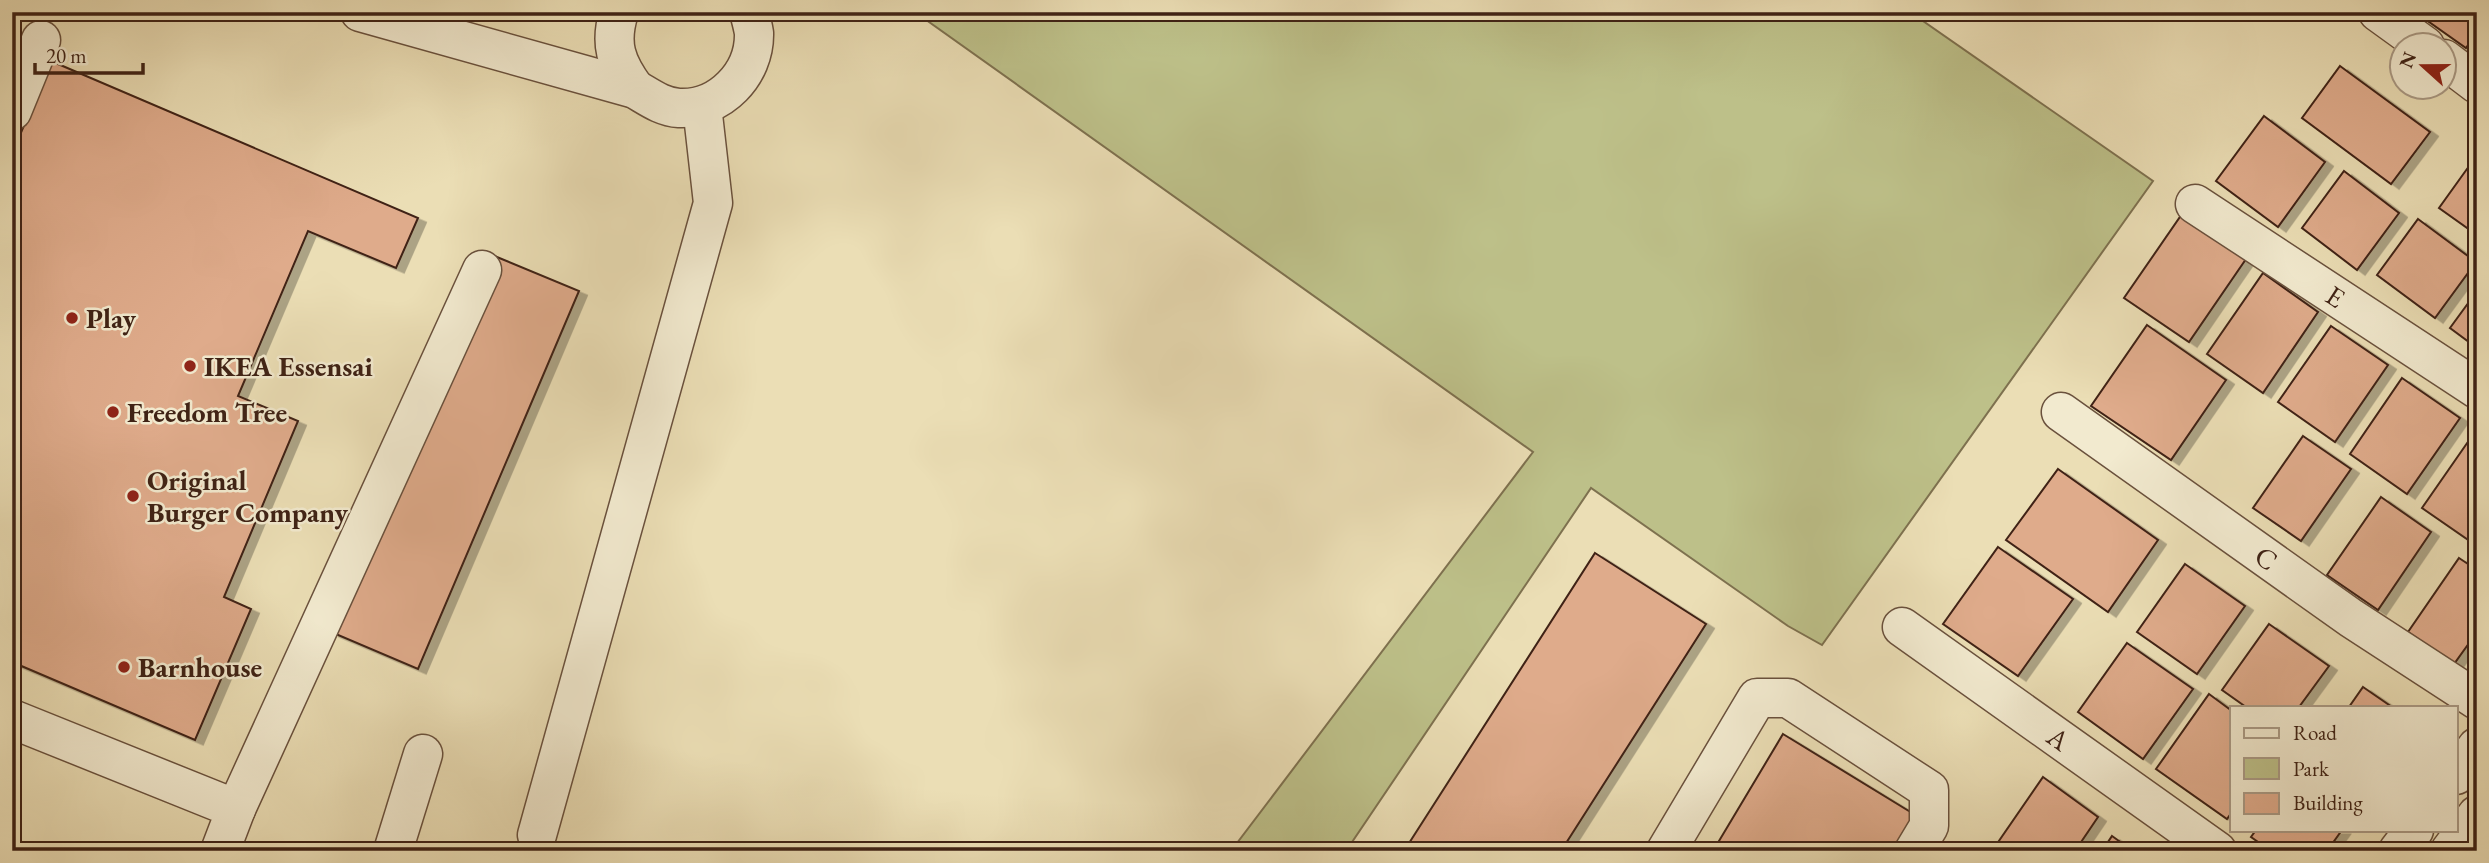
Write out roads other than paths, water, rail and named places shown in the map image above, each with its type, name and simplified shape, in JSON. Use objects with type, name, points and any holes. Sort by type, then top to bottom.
[{"type":"street","points":[[360,12],[635,89],[655,102],[678,108],[702,106],[724,95],[741,79],[751,57],[754,33],[749,12]]},
{"type":"street","points":[[619,12],[614,48],[621,69],[635,89]]},
{"type":"street","points":[[2378,12],[2406,32]]},
{"type":"street","points":[[12,111],[41,40]]},
{"type":"street","points":[[2458,70],[2477,84]]},
{"type":"street","points":[[536,846],[713,203],[702,106]]},
{"type":"street","name":"E","points":[[2195,204],[2477,389]]},
{"type":"street","points":[[220,851],[236,809],[482,270]]},
{"type":"street","name":"C","points":[[2061,412],[2351,618],[2477,700]]},
{"type":"street","name":"A","points":[[1902,627],[2217,851]]},
{"type":"street","points":[[1666,851],[1757,698],[1788,698],[1929,790],[1929,826],[1914,851]]},
{"type":"street","points":[[12,719],[236,809]]},
{"type":"street","points":[[2458,772],[2477,747],[2477,729]]},
{"type":"street","points":[[393,851],[423,754]]},
{"type":"street","points":[[2451,851],[2477,815]]},
{"type":"street","points":[[2398,851],[2412,832]]},
{"type":"place","name":"Play","points":[[72,318]]},
{"type":"place","name":"IKEA Essensai","points":[[190,366]]},
{"type":"place","name":"Freedom Tree","points":[[113,412]]},
{"type":"place","name":"Original Burger Company","points":[[133,496]]},
{"type":"place","name":"Barnhouse","points":[[124,667]]}]
